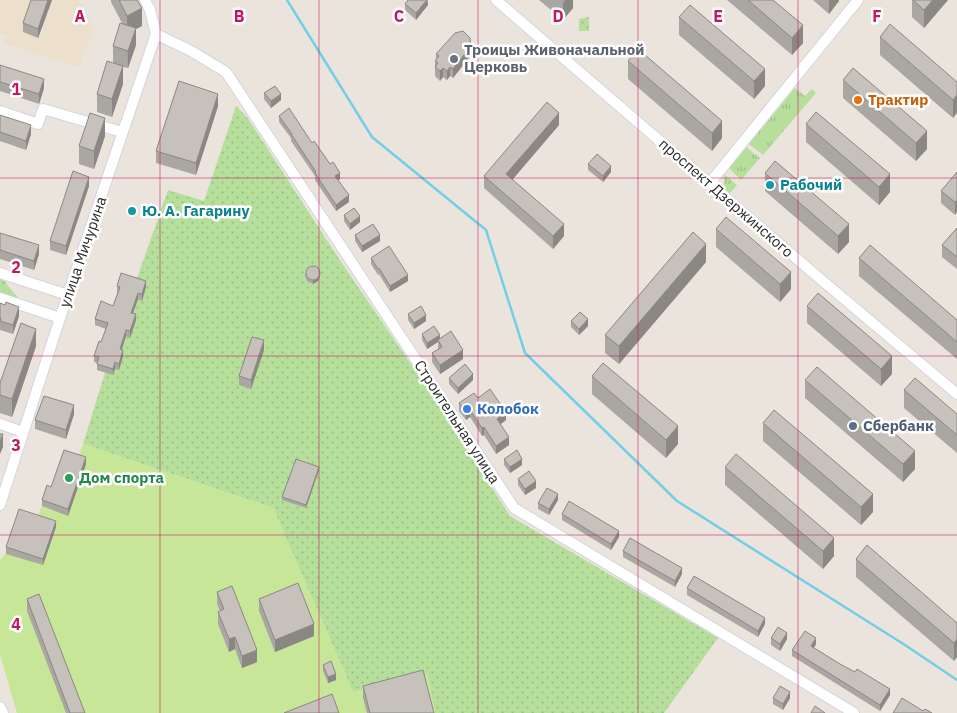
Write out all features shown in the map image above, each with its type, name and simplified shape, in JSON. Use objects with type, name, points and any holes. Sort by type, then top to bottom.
[{"type":"street","points":[[145,0],[150,10],[156,34]]},
{"type":"street","name":"проспект Дзержинского","points":[[496,0],[957,394]]},
{"type":"street","points":[[709,184],[858,0]]},
{"type":"street","name":"улица Мичурина","points":[[0,505],[60,318],[156,34]]},
{"type":"street","name":"Строительная улица","points":[[156,34],[191,51],[226,72],[514,508],[854,713]]},
{"type":"street","points":[[0,111],[38,124],[43,109],[122,132]]},
{"type":"street","points":[[0,273],[68,295]]},
{"type":"street","points":[[0,298],[60,318]]},
{"type":"street","points":[[0,424],[23,432]]},
{"type":"street","points":[[0,707],[2,713]]},
{"type":"shaded area","points":[[0,0],[79,0],[94,30],[78,67],[4,43],[7,36],[0,33]]},
{"type":"green space","points":[[589,17],[589,31],[579,31],[579,19]]},
{"type":"green space","points":[[795,88],[805,96],[812,89],[816,93],[763,155],[749,144]]},
{"type":"green space","points":[[236,106],[247,117],[343,265],[437,402],[510,516],[718,638],[664,713],[435,713],[427,675],[353,692],[273,508],[83,444],[105,373],[119,369],[120,355],[126,336],[130,337],[131,319],[138,299],[135,284],[168,190],[204,201]]},
{"type":"green space","points":[[746,147],[760,158],[741,180],[729,168]]},
{"type":"green space","points":[[724,174],[737,185],[729,194],[724,189]]},
{"type":"green space","points":[[0,279],[4,281],[20,300],[0,294]]},
{"type":"green space","points":[[83,444],[273,508],[353,692],[428,675],[435,713],[17,713],[0,655],[0,560],[36,521],[47,492],[51,493],[77,460]]},
{"type":"building","points":[[31,0],[48,0],[38,29],[23,23]]},
{"type":"building","points":[[119,0],[137,0],[142,8],[127,16]]},
{"type":"building","points":[[408,0],[427,0],[416,13],[405,4]]},
{"type":"building","points":[[748,0],[773,0],[803,25],[792,38]]},
{"type":"building","points":[[913,0],[933,0],[924,10]]},
{"type":"building","points":[[690,5],[765,69],[754,81],[679,17]]},
{"type":"building","points":[[120,23],[136,28],[128,51],[113,46]]},
{"type":"building","points":[[890,24],[957,82],[957,95],[953,100],[880,37]]},
{"type":"building","name":"Троицы Живоначальной Церковь","points":[[463,31],[470,38],[471,46],[453,69],[450,67],[447,71],[443,68],[440,71],[435,67],[438,63],[435,61],[439,56],[436,54],[455,33]]},
{"type":"building","points":[[638,49],[722,121],[712,133],[628,61]]},
{"type":"building","points":[[107,61],[123,66],[112,99],[97,94]]},
{"type":"building","points":[[0,65],[44,79],[39,94],[0,82]]},
{"type":"building","points":[[853,68],[927,131],[916,143],[843,80]]},
{"type":"building","points":[[179,81],[218,94],[196,163],[156,151]]},
{"type":"building","points":[[275,86],[281,94],[271,101],[264,93]]},
{"type":"building","points":[[547,102],[559,113],[506,174],[564,224],[553,236],[484,176]]},
{"type":"building","points":[[289,108],[312,143],[314,141],[330,164],[333,162],[340,173],[335,176],[349,195],[336,205],[279,116]]},
{"type":"building","points":[[816,112],[890,174],[879,187],[806,124]]},
{"type":"building","points":[[90,113],[105,118],[94,151],[79,146]]},
{"type":"building","points":[[0,115],[31,125],[26,141],[0,132]]},
{"type":"building","points":[[597,154],[611,166],[603,176],[588,164]]},
{"type":"building","points":[[775,161],[849,224],[838,236],[765,173]]},
{"type":"building","points":[[73,171],[89,177],[66,246],[50,241]]},
{"type":"building","points":[[957,172],[957,200],[955,202],[941,191]]},
{"type":"building","points":[[354,208],[360,216],[350,224],[344,215]]},
{"type":"building","points":[[726,217],[791,272],[780,284],[716,229]]},
{"type":"building","points":[[373,224],[380,235],[362,246],[355,235]]},
{"type":"building","points":[[957,228],[957,257],[942,245]]},
{"type":"building","points":[[693,232],[706,244],[619,346],[605,335]]},
{"type":"building","points":[[0,233],[39,245],[34,261],[0,250]]},
{"type":"building","points":[[870,245],[957,320],[957,342],[859,258]]},
{"type":"building","points":[[389,246],[408,275],[390,286],[371,258]]},
{"type":"building","points":[[310,266],[316,266],[320,273],[316,280],[310,280],[306,276],[306,270]]},
{"type":"building","points":[[121,273],[146,281],[142,294],[138,293],[131,313],[136,314],[130,331],[126,330],[120,349],[123,350],[119,364],[115,362],[113,369],[97,364],[99,357],[94,356],[108,323],[95,319],[101,301],[113,306],[120,287],[117,286]]},
{"type":"building","points":[[818,293],[892,356],[881,369],[807,306]]},
{"type":"building","points":[[6,302],[19,307],[13,325],[0,321],[0,303],[5,305]]},
{"type":"building","points":[[421,306],[426,315],[414,323],[408,314]]},
{"type":"building","points":[[580,312],[588,319],[579,329],[571,321]]},
{"type":"building","points":[[21,323],[36,329],[12,399],[0,395],[0,383]]},
{"type":"building","points":[[434,326],[440,335],[427,343],[422,334]]},
{"type":"building","points":[[451,331],[463,350],[440,365],[432,353],[442,347],[438,340]]},
{"type":"building","points":[[252,337],[264,340],[251,380],[239,376]]},
{"type":"building","points":[[603,363],[678,426],[666,440],[592,376]]},
{"type":"building","points":[[465,364],[473,374],[458,388],[449,378]]},
{"type":"building","points":[[817,367],[915,451],[903,464],[805,380]]},
{"type":"building","points":[[915,378],[957,414],[957,435],[904,390]]},
{"type":"building","points":[[490,389],[506,412],[497,419],[509,437],[496,446],[470,410],[466,412],[459,403],[474,393],[478,398]]},
{"type":"building","points":[[44,396],[74,405],[66,430],[35,420]]},
{"type":"building","points":[[774,410],[873,494],[861,507],[763,423]]},
{"type":"building","name":"Дом спорта","points":[[64,450],[86,457],[68,509],[42,500],[47,485],[51,487]]},
{"type":"building","points":[[517,450],[522,459],[510,467],[504,459]]},
{"type":"building","points":[[736,454],[834,538],[823,551],[725,467]]},
{"type":"building","points":[[296,459],[319,467],[306,505],[282,497]]},
{"type":"building","points":[[529,471],[536,481],[525,489],[518,479]]},
{"type":"building","points":[[547,488],[558,494],[549,509],[538,503]]},
{"type":"building","points":[[569,501],[619,531],[611,544],[562,514]]},
{"type":"building","points":[[19,509],[56,521],[43,559],[6,547]]},
{"type":"building","points":[[630,538],[682,568],[675,581],[623,551]]},
{"type":"building","points":[[867,545],[957,623],[957,639],[954,643],[856,559]]},
{"type":"building","points":[[694,576],[765,618],[758,631],[687,588]]},
{"type":"building","points":[[298,583],[314,624],[275,640],[259,599]]},
{"type":"building","points":[[232,586],[257,650],[242,656],[235,637],[229,639],[218,612],[224,609],[217,592]]},
{"type":"building","points":[[39,594],[85,713],[70,713],[27,599]]},
{"type":"building","points":[[778,627],[787,633],[780,644],[771,638]]},
{"type":"building","points":[[805,631],[816,638],[811,646],[840,664],[855,672],[857,669],[890,689],[880,705],[792,650]]},
{"type":"building","points":[[331,661],[336,674],[328,677],[323,665]]},
{"type":"building","points":[[423,670],[434,713],[370,713],[363,686]]},
{"type":"building","points":[[780,686],[790,692],[783,704],[773,698]]},
{"type":"building","points":[[332,694],[339,713],[284,713]]},
{"type":"building","points":[[902,698],[923,711],[925,709],[932,713],[893,713]]},
{"type":"building","points":[[815,706],[825,713],[811,713]]},
{"type":"waterway","points":[[287,0],[372,137],[486,230],[525,353],[677,501],[957,680]]},
{"type":"place","name":"Троицы Живоначальной Церковь","points":[[454,59]]},
{"type":"place","name":"Трактир","points":[[858,100]]},
{"type":"place","name":"Рабочий","points":[[770,185]]},
{"type":"place","name":"Ю. А. Гагарину","points":[[132,211]]},
{"type":"place","name":"Колобок","points":[[467,409]]},
{"type":"place","name":"Сбербанк","points":[[853,426]]},
{"type":"place","name":"Дом спорта","points":[[69,478]]}]
